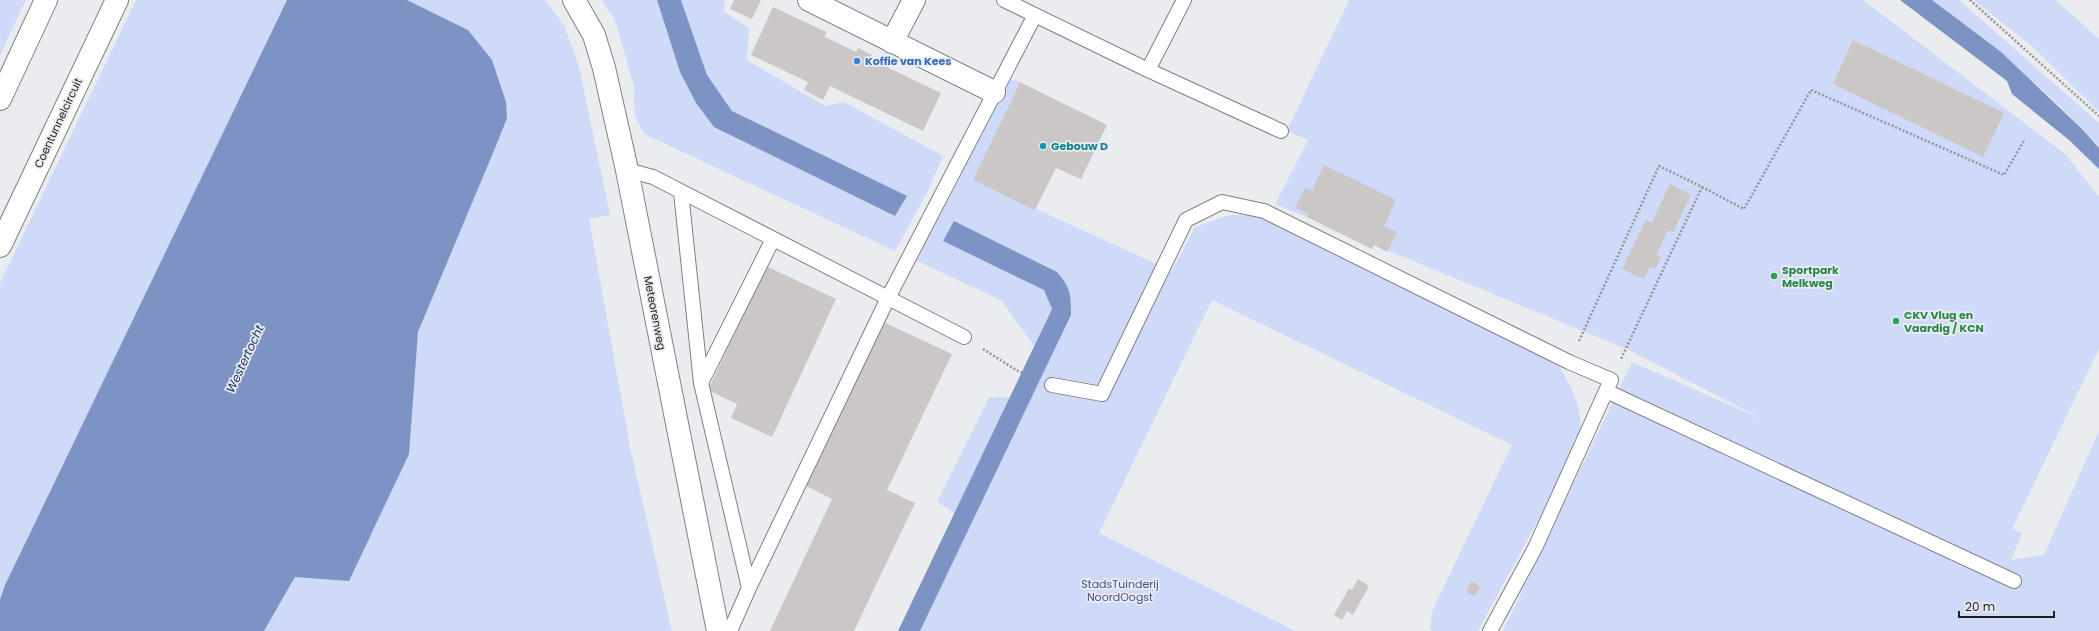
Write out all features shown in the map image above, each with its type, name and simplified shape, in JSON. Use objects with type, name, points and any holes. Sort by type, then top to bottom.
[{"type":"street","points":[[0,99],[46,0]]},
{"type":"street","name":"Coentunnelcircuit","points":[[0,246],[117,0]]},
{"type":"street","name":"Meteorenweg","points":[[574,0],[594,35],[604,68],[627,170],[718,631]]},
{"type":"street","points":[[809,0],[994,92]]},
{"type":"street","points":[[892,42],[914,0]]},
{"type":"lane","points":[[1004,0],[1148,70],[1281,131]]},
{"type":"lane","points":[[1148,70],[1184,0]]},
{"type":"lane","points":[[730,631],[749,588],[888,298],[1035,15]]},
{"type":"lane","points":[[627,170],[653,177],[964,337]]},
{"type":"lane","points":[[681,192],[701,383],[749,588]]},
{"type":"lane","points":[[1052,385],[1102,394],[1186,220],[1222,202],[1264,211],[1569,362],[1609,386],[2014,581]]},
{"type":"lane","points":[[701,383],[773,239]]},
{"type":"lane","points":[[1490,631],[1535,548],[1609,386]]},
{"type":"path","points":[[1970,0],[2099,116]]},
{"type":"path","points":[[1569,362],[1659,166],[1744,208],[1811,90],[2004,175],[2025,139]]},
{"type":"path","points":[[1609,386],[1702,187]]},
{"type":"path","points":[[964,337],[1016,370]]},
{"type":"green space","points":[[0,0],[26,0],[0,55]]},
{"type":"green space","points":[[136,0],[287,0],[5,585],[0,600],[0,283]]},
{"type":"green space","points":[[407,0],[545,0],[564,25],[579,67],[610,215],[589,219],[630,447],[672,631],[264,631],[295,577],[408,454],[418,332],[498,141],[468,30]]},
{"type":"green space","points":[[602,0],[657,0],[680,72],[696,103],[895,216],[906,196],[732,111],[707,75],[681,0],[725,0],[724,12],[749,28],[747,60],[825,106],[844,102],[943,156],[927,193],[895,251],[644,134],[635,116],[634,86],[615,20]]},
{"type":"green space","name":"Sportpark Melkweg","points":[[1349,0],[1863,0],[2065,154],[2099,197],[2099,349],[2012,529],[2022,533],[2011,560],[2044,555],[2099,431],[2099,631],[1503,631],[1632,362],[1764,420],[1629,350],[1275,204],[1308,140],[1287,131]]},
{"type":"green space","points":[[1932,0],[1959,0],[2099,123],[2099,147],[2061,107],[2019,69]]},
{"type":"green space","points":[[1974,0],[2056,0],[2099,39],[2099,112],[2033,47]]},
{"type":"green space","name":"StadsTuinderij NoordOogst","points":[[1008,78],[1020,82],[973,180],[1172,271],[1195,227],[1230,215],[1254,215],[1557,362],[1574,394],[1580,414],[1579,437],[1576,450],[1478,631],[1433,631],[1430,629],[1433,609],[1512,445],[1212,300],[1099,533],[1295,631],[920,631],[1071,315],[1071,302],[1068,287],[1057,272],[954,222],[944,241],[1044,290],[1052,308],[1034,346],[1001,300],[915,260],[948,201]]},
{"type":"green space","points":[[989,398],[1011,398],[955,513],[937,502]]},
{"type":"water","name":"Westertocht","points":[[287,0],[407,0],[468,30],[492,60],[506,102],[507,118],[418,332],[409,454],[349,581],[295,577],[264,631],[0,631],[0,600],[5,585]]},
{"type":"water","points":[[657,0],[681,0],[707,75],[732,111],[907,196],[895,216],[714,127],[696,103],[680,72]]},
{"type":"water","points":[[1900,0],[1932,0],[2001,52],[2082,129],[2099,148],[2099,169],[2069,140],[2012,94],[2007,81]]},
{"type":"water","points":[[954,221],[1057,272],[1068,287],[1071,302],[1071,315],[920,631],[898,631],[1052,309],[1044,290],[943,241]]},
{"type":"building","points":[[734,0],[761,0],[752,19],[730,9]]},
{"type":"building","points":[[773,7],[826,32],[825,37],[856,52],[858,48],[872,55],[870,59],[941,93],[923,131],[830,86],[823,100],[804,90],[808,82],[751,55]]},
{"type":"building","points":[[1853,40],[2004,113],[1983,157],[1833,84]]},
{"type":"building","name":"Gebouw D","points":[[1020,82],[1107,125],[1081,179],[1056,168],[1035,210],[973,180]]},
{"type":"building","points":[[1324,165],[1396,200],[1384,226],[1397,232],[1387,252],[1374,245],[1372,249],[1307,217],[1308,214],[1295,208],[1305,188],[1312,191]]},
{"type":"building","points":[[1670,184],[1691,195],[1673,232],[1668,230],[1656,255],[1661,257],[1655,269],[1650,267],[1644,279],[1622,269],[1646,220],[1652,222]]},
{"type":"building","points":[[766,266],[836,299],[772,437],[731,418],[737,404],[708,390]]},
{"type":"building","points":[[881,321],[952,354],[887,490],[915,503],[854,631],[770,631],[832,499],[804,485]]},
{"type":"building","points":[[1358,579],[1369,586],[1353,615],[1347,611],[1342,620],[1334,615],[1349,588],[1352,590]]},
{"type":"building","points":[[1471,581],[1480,586],[1475,596],[1466,592]]},
{"type":"place","name":"Koffie van Kees","points":[[857,61]]},
{"type":"place","name":"Gebouw D","points":[[1043,146]]},
{"type":"place","name":"Sportpark Melkweg","points":[[1774,276]]},
{"type":"place","name":"CKV Vlug en Vaardig / KCN","points":[[1896,321]]}]
